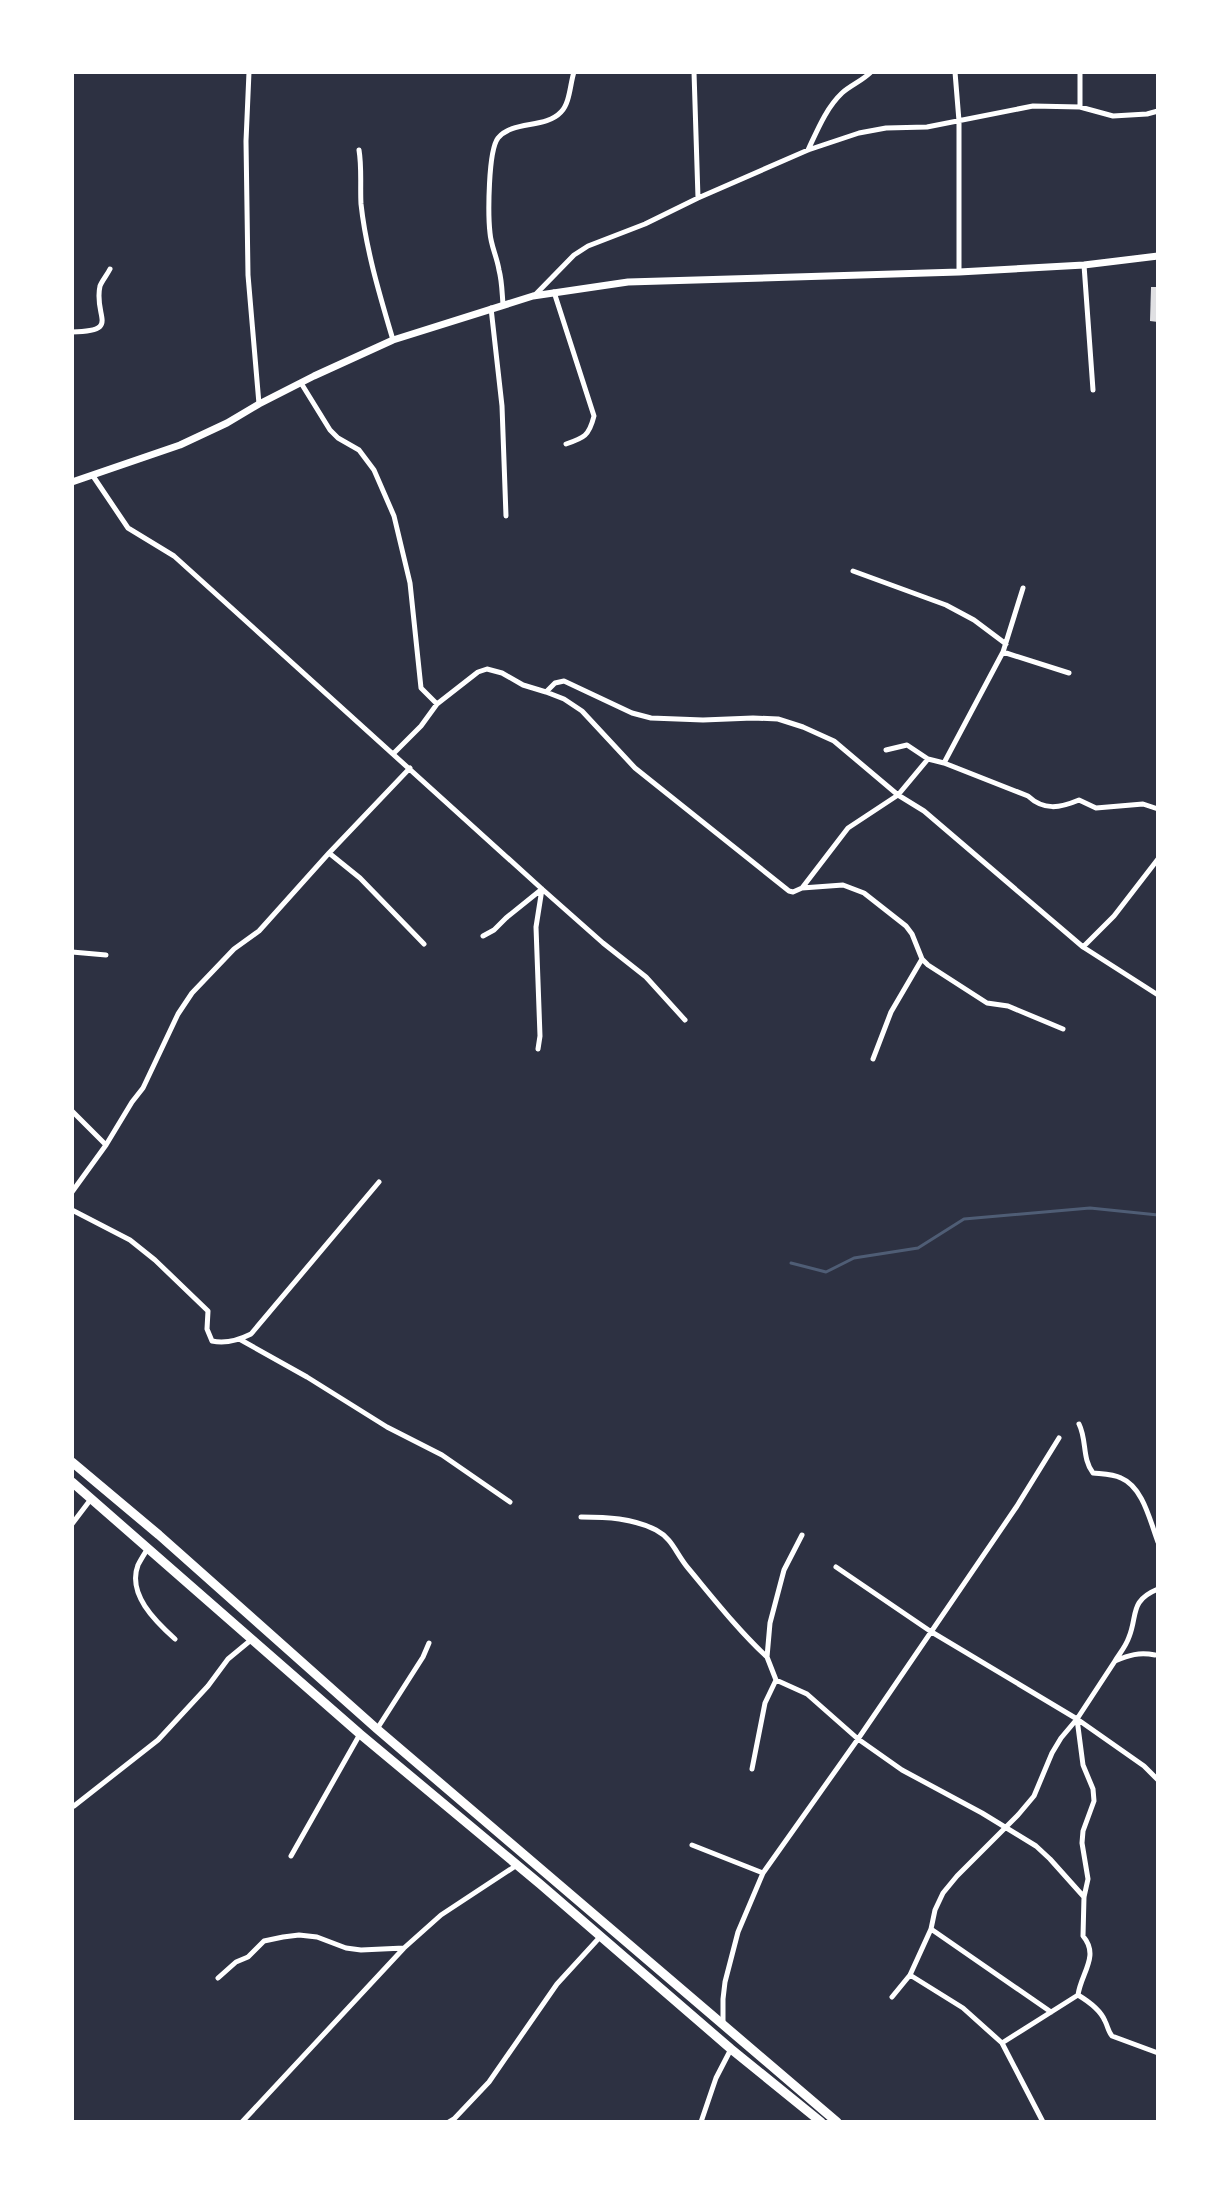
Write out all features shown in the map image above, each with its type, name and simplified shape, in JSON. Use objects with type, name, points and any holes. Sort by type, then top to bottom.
[{"type":"main road","points":[[72,1462],[159,1535],[377,1729],[836,2122]]},
{"type":"main road","points":[[72,1482],[360,1734],[517,1865],[731,2049],[821,2122]]},
{"type":"street","points":[[249,72],[246,141],[248,275],[259,404]]},
{"type":"street","points":[[503,304],[499,269],[492,248],[490,233],[490,172],[493,149],[498,138],[511,129],[544,121],[561,112],[568,98],[574,72]]},
{"type":"street","points":[[694,72],[698,198]]},
{"type":"street","points":[[808,150],[834,102],[843,92],[864,80],[871,72]]},
{"type":"street","points":[[955,72],[959,121],[959,272]]},
{"type":"street","points":[[1080,72],[1080,107]]},
{"type":"street","points":[[533,296],[574,254],[588,246],[645,224],[698,198],[808,150],[859,133],[886,128],[927,128],[1033,106],[1080,107],[1114,116],[1147,114],[1158,111]]},
{"type":"street","points":[[359,150],[361,204],[377,286],[393,340]]},
{"type":"street","points":[[72,482],[180,444],[227,423],[301,383],[393,340],[533,296],[628,282],[959,272],[1084,265],[1158,256]]},
{"type":"street","points":[[1084,265],[1093,390]]},
{"type":"street","points":[[72,332],[94,332],[100,328],[102,324],[99,297],[100,285],[110,270]]},
{"type":"street","points":[[554,292],[594,416],[591,429],[582,439],[566,444]]},
{"type":"street","points":[[491,308],[502,406],[506,516]]},
{"type":"street","points":[[301,383],[330,430],[338,438],[359,450],[374,470],[394,516],[410,583],[420,688],[437,704]]},
{"type":"street","points":[[93,476],[128,528],[174,556],[394,753],[542,889],[646,977],[685,1020]]},
{"type":"street","points":[[853,571],[946,605],[974,620],[1006,644]]},
{"type":"street","points":[[944,763],[1004,652],[1024,588]]},
{"type":"street","points":[[1004,652],[1069,673]]},
{"type":"street","points":[[394,753],[421,726],[437,704],[478,672],[487,669],[502,673],[523,685],[564,699],[582,711],[635,768],[778,884],[793,892],[802,888],[843,885],[864,893],[906,926],[912,934],[922,959],[987,1003],[1008,1006],[1063,1029]]},
{"type":"street","points":[[546,692],[556,683],[564,682],[632,713],[651,718],[724,720],[753,718],[778,720],[803,727],[834,741],[898,795],[924,811],[980,861],[1083,947],[1158,995]]},
{"type":"street","points":[[886,750],[907,745],[928,759],[944,763],[1028,796],[1033,801],[1045,806],[1061,808],[1079,800],[1096,808],[1142,804],[1158,809]]},
{"type":"street","points":[[802,888],[848,828],[898,795],[928,759]]},
{"type":"street","points":[[72,1192],[106,1145],[132,1102],[144,1088],[178,1014],[192,993],[234,949],[259,932],[329,853],[410,768]]},
{"type":"street","points":[[329,853],[360,878],[424,944]]},
{"type":"street","points":[[1083,947],[1114,916],[1158,859]]},
{"type":"street","points":[[483,936],[494,930],[542,889]]},
{"type":"street","points":[[538,1049],[540,1036],[536,927],[542,889]]},
{"type":"street","points":[[72,952],[106,955]]},
{"type":"street","points":[[873,1059],[891,1012],[922,959]]},
{"type":"street","points":[[72,1111],[106,1145]]},
{"type":"street","points":[[72,1210],[130,1240],[162,1266],[208,1311],[207,1329],[212,1341],[241,1340],[252,1334],[379,1182]]},
{"type":"street","points":[[241,1340],[308,1377],[387,1427],[442,1455],[510,1502]]},
{"type":"street","points":[[1079,1424],[1083,1432],[1087,1465],[1093,1473],[1120,1478],[1129,1483],[1139,1495],[1158,1542]]},
{"type":"street","points":[[723,2025],[725,1982],[738,1932],[762,1874],[792,1835],[1017,1506],[1059,1438]]},
{"type":"street","points":[[72,1524],[92,1499]]},
{"type":"street","points":[[581,1517],[610,1518],[636,1522],[658,1531],[670,1540],[686,1566],[753,1644],[767,1657],[776,1680],[807,1694],[858,1739],[902,1770],[1005,1826],[1036,1846],[1084,1897]]},
{"type":"street","points":[[767,1657],[770,1623],[784,1570],[802,1535]]},
{"type":"street","points":[[148,1548],[138,1565],[135,1578],[138,1594],[158,1624],[174,1639]]},
{"type":"street","points":[[836,1567],[930,1631],[1077,1719],[1144,1766],[1158,1780]]},
{"type":"street","points":[[892,1997],[910,1974],[931,1929],[935,1910],[943,1894],[957,1876],[1034,1796],[1052,1753],[1061,1738],[1077,1719],[1130,1637],[1133,1614],[1138,1603],[1150,1592],[1158,1589]]},
{"type":"street","points":[[74,1806],[158,1740],[208,1686],[228,1659],[251,1640]]},
{"type":"street","points":[[377,1729],[424,1657],[429,1644]]},
{"type":"street","points":[[1115,1661],[1132,1654],[1155,1655]]},
{"type":"street","points":[[752,1769],[765,1703],[776,1680]]},
{"type":"street","points":[[1002,2043],[1078,1994],[1090,1953],[1090,1944],[1083,1936],[1084,1897],[1088,1879],[1082,1843],[1083,1831],[1094,1801],[1093,1789],[1083,1765],[1077,1719]]},
{"type":"street","points":[[291,1856],[360,1734]]},
{"type":"street","points":[[692,1845],[762,1874]]},
{"type":"street","points":[[242,2122],[404,1948],[441,1915],[517,1865]]},
{"type":"street","points":[[931,1929],[1051,2012]]},
{"type":"street","points":[[218,1978],[236,1962],[248,1957],[264,1941],[282,1937],[299,1935],[317,1937],[346,1948],[361,1950],[404,1948]]},
{"type":"street","points":[[452,2121],[489,2082],[557,1984],[600,1937]]},
{"type":"street","points":[[910,1974],[952,2000],[1002,2043],[1043,2122]]},
{"type":"street","points":[[1078,1994],[1089,2001],[1102,2016],[1106,2022],[1108,2032],[1112,2036],[1158,2053]]},
{"type":"street","points":[[701,2122],[716,2078],[731,2049]]},
{"type":"building","points":[[1151,287],[1158,287],[1158,322],[1150,321]]},
{"type":"waterway","points":[[791,1263],[826,1272],[854,1258],[918,1248],[964,1219],[1090,1208],[1158,1215]]}]
